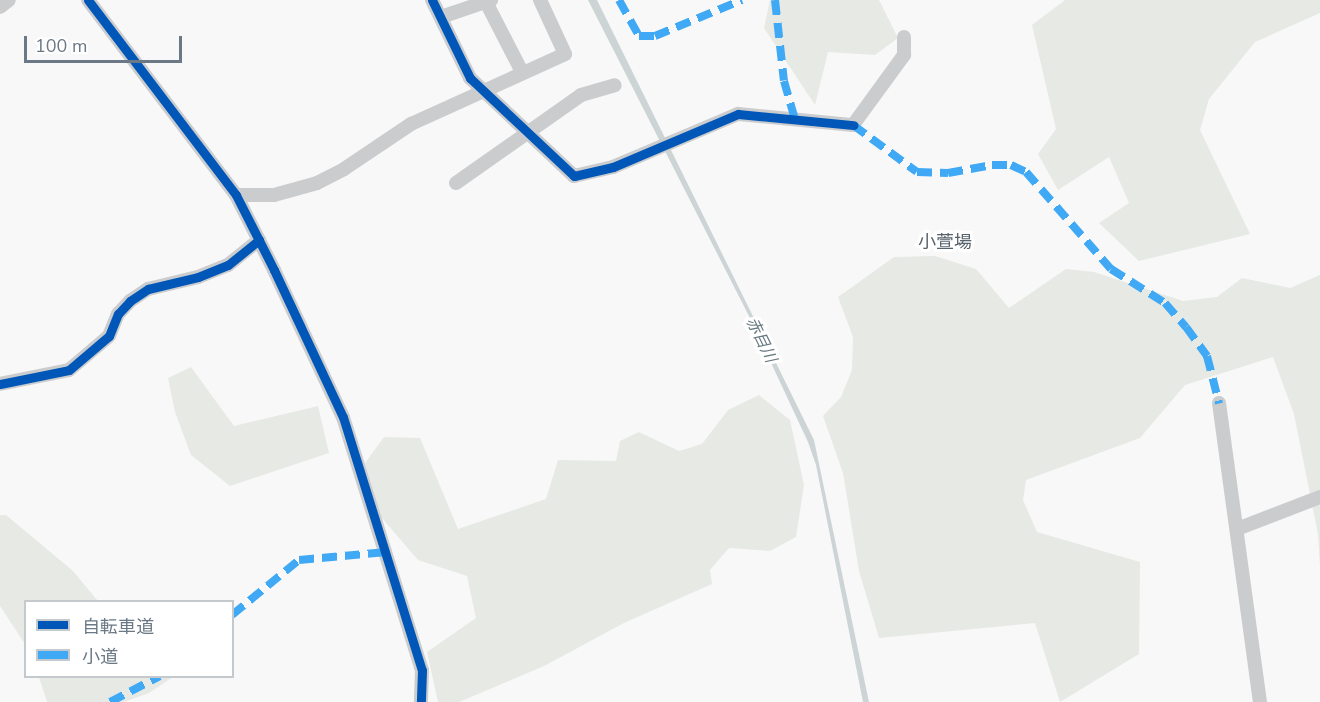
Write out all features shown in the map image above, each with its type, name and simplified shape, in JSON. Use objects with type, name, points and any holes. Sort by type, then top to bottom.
[{"type":"street","points":[[0,6],[9,0]]},
{"type":"street","points":[[88,0],[236,195],[343,417],[422,670],[421,702]]},
{"type":"street","points":[[432,0],[470,78],[574,176],[613,167],[677,137],[738,114],[853,125],[904,55],[904,36]]},
{"type":"street","points":[[236,195],[274,195],[317,183],[344,169],[411,124],[486,93],[522,72],[566,54],[540,0]]},
{"type":"street","points":[[441,17],[489,1],[522,72]]},
{"type":"street","points":[[456,183],[581,95],[615,85]]},
{"type":"street","points":[[0,384],[69,370],[109,336],[118,314],[130,301],[148,289],[198,277],[228,265],[259,240]]},
{"type":"street","points":[[1219,403],[1260,702]]},
{"type":"street","points":[[1237,529],[1320,497]]},
{"type":"shaded area","points":[[770,0],[879,0],[898,38],[875,55],[828,52],[815,105],[764,28]]},
{"type":"shaded area","points":[[1065,0],[1320,0],[1320,13],[1255,42],[1209,99],[1200,130],[1250,234],[1139,261],[1099,223],[1129,203],[1109,157],[1058,190],[1038,154],[1056,129],[1032,25]]},
{"type":"shaded area","points":[[935,256],[976,269],[1009,308],[1066,269],[1094,272],[1183,301],[1217,297],[1242,278],[1290,288],[1320,275],[1320,567],[1318,534],[1294,414],[1273,357],[1185,385],[1140,438],[1026,480],[1023,500],[1037,532],[1140,562],[1139,654],[1060,702],[1035,623],[879,638],[859,571],[843,473],[823,416],[841,397],[852,370],[853,337],[838,297],[894,257]]},
{"type":"shaded area","points":[[191,367],[234,426],[318,406],[329,453],[230,486],[191,455],[175,412],[168,378]]},
{"type":"shaded area","points":[[759,395],[790,420],[804,485],[796,537],[770,551],[729,548],[710,570],[712,584],[624,623],[544,666],[459,702],[438,702],[427,652],[476,618],[467,576],[418,560],[381,517],[365,463],[384,437],[420,438],[458,529],[546,499],[558,460],[616,461],[620,441],[639,432],[679,451],[702,444],[728,410]]},
{"type":"shaded area","points":[[0,515],[6,515],[73,571],[97,600],[24,600],[24,642],[0,606]]},
{"type":"shaded area","points":[[40,678],[172,678],[149,693],[124,702],[47,702]]},
{"type":"water","name":"赤目川","points":[[588,0],[597,0],[814,440],[869,702],[863,702],[816,465],[808,442],[752,322]]},
{"type":"marked path","points":[[619,0],[639,36],[655,36],[742,0]]},
{"type":"marked path","points":[[775,0],[784,81],[794,117]]},
{"type":"marked path","points":[[853,125],[917,172],[948,173],[992,165],[1011,165],[1026,172],[1111,269],[1165,303],[1186,327],[1207,356],[1219,403]]},
{"type":"marked path","points":[[234,613],[299,560],[387,552]]},
{"type":"marked path","points":[[110,702],[156,678]]},
{"type":"cycle path","points":[[88,0],[236,195],[274,270],[343,417],[422,670],[421,702]]},
{"type":"cycle path","points":[[432,0],[470,78],[574,176],[613,167],[738,114],[853,125]]},
{"type":"cycle path","points":[[0,384],[69,370],[109,336],[118,314],[130,301],[148,289],[198,277],[228,265],[259,240]]},
{"type":"district","name":"小萱場","points":[[945,242]]}]
